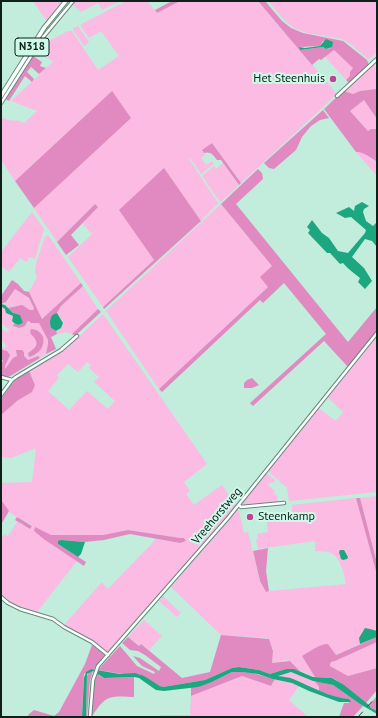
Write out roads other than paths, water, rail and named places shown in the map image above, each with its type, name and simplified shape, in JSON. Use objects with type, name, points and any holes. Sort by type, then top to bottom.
[{"type":"main road","name":"N318","points":[[1,96],[44,28],[66,1]]},
{"type":"street","points":[[1,103],[44,36],[73,1]]},
{"type":"street","points":[[337,96],[377,58]]},
{"type":"street","name":"Vreehorstweg","points":[[90,717],[92,689],[96,671],[108,655],[239,505],[377,333]]},
{"type":"street","points":[[1,396],[12,380],[61,350],[77,336]]},
{"type":"street","points":[[1,377],[12,380]]},
{"type":"street","points":[[239,505],[241,507],[284,503]]},
{"type":"street","points":[[1,597],[8,603],[20,609],[53,619],[64,627],[92,642],[108,655]]},
{"type":"railway","points":[[358,717],[377,696]]},
{"type":"place","name":"Het Steenhuis","points":[[333,79]]},
{"type":"place","name":"Steenkamp","points":[[250,517]]}]
